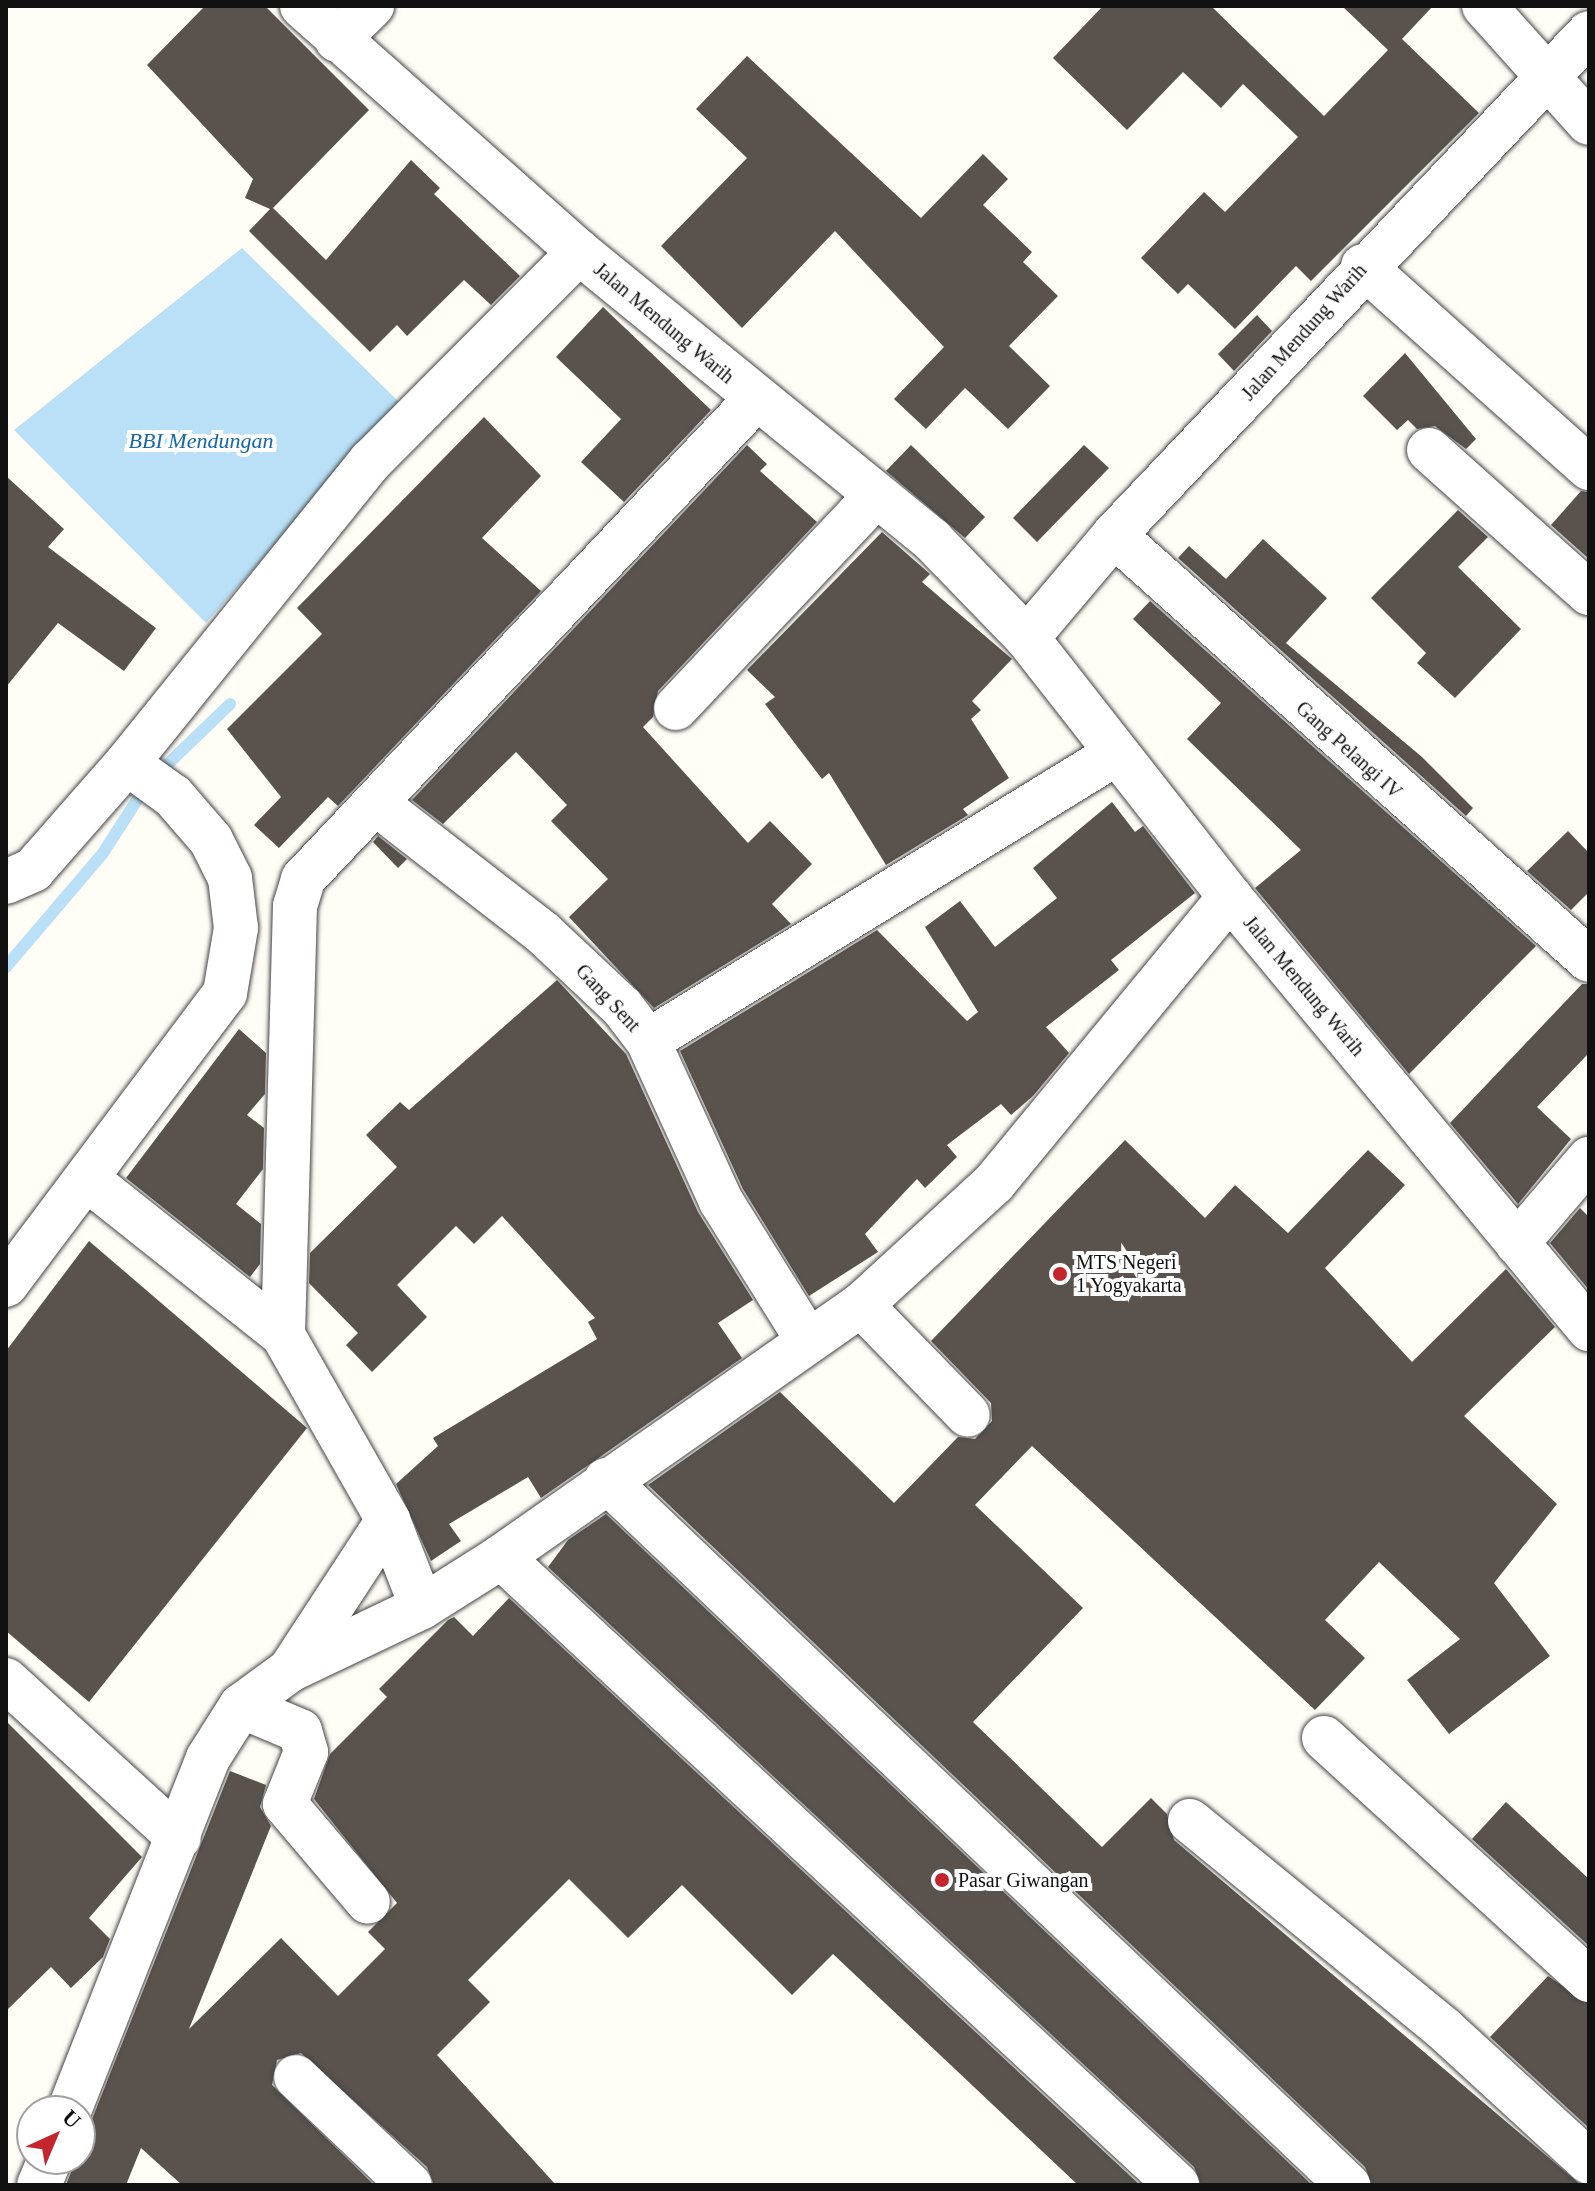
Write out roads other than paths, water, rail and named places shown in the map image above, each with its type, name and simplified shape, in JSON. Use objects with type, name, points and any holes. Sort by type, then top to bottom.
[{"type":"street","name":"Jalan Mendung Warih","points":[[302,6],[579,252],[755,400],[932,540],[1027,638],[1230,897],[1523,1237],[1589,1329]]},
{"type":"street","points":[[337,40],[372,6]]},
{"type":"street","points":[[1484,6],[1589,123]]},
{"type":"street","name":"Jalan Mendung Warih","points":[[1027,638],[1114,535],[1363,266],[1589,33]]},
{"type":"street","points":[[6,882],[33,870],[147,776],[371,461],[579,252]]},
{"type":"street","points":[[1363,266],[1589,468]]},
{"type":"street","points":[[283,1335],[295,906],[317,859],[377,804],[755,400]]},
{"type":"street","points":[[1429,450],[1589,593]]},
{"type":"street","points":[[676,708],[875,497]]},
{"type":"street","name":"Gang Pelangi IV","points":[[1114,535],[1589,960]]},
{"type":"street","points":[[648,1041],[1117,753]]},
{"type":"street","points":[[6,1285],[205,1024],[234,962],[230,878],[211,840],[147,776]]},
{"type":"street","name":"Gang Sent","points":[[377,804],[542,932],[648,1041],[721,1201],[807,1339]]},
{"type":"street","points":[[75,2095],[208,1758],[241,1706],[290,1670],[422,1607],[501,1557],[807,1339],[861,1305],[994,1183],[1230,897]]},
{"type":"street","points":[[1523,1237],[1589,1159]]},
{"type":"street","points":[[87,1179],[283,1335],[388,1520],[422,1607]]},
{"type":"street","points":[[861,1305],[968,1415]]},
{"type":"street","points":[[606,1480],[1348,2185]]},
{"type":"street","points":[[290,1670],[388,1520]]},
{"type":"street","points":[[501,1557],[1177,2185]]},
{"type":"street","points":[[6,1680],[179,1838]]},
{"type":"street","points":[[241,1706],[300,1731],[306,1752],[285,1804],[368,1902]]},
{"type":"street","points":[[1324,1738],[1589,1980]]},
{"type":"street","points":[[1190,1821],[1444,2029],[1589,2162]]},
{"type":"street","points":[[296,2077],[410,2185]]},
{"type":"water","name":"BBI Mendungan","points":[[242,248],[400,403],[206,623],[14,430]]},
{"type":"waterway","points":[[6,967],[103,853],[148,783],[230,704]]},
{"type":"place","name":"MTS Negeri 1 Yogyakarta","points":[[1060,1274]]},
{"type":"place","name":"Pasar Giwangan","points":[[942,1880]]}]
